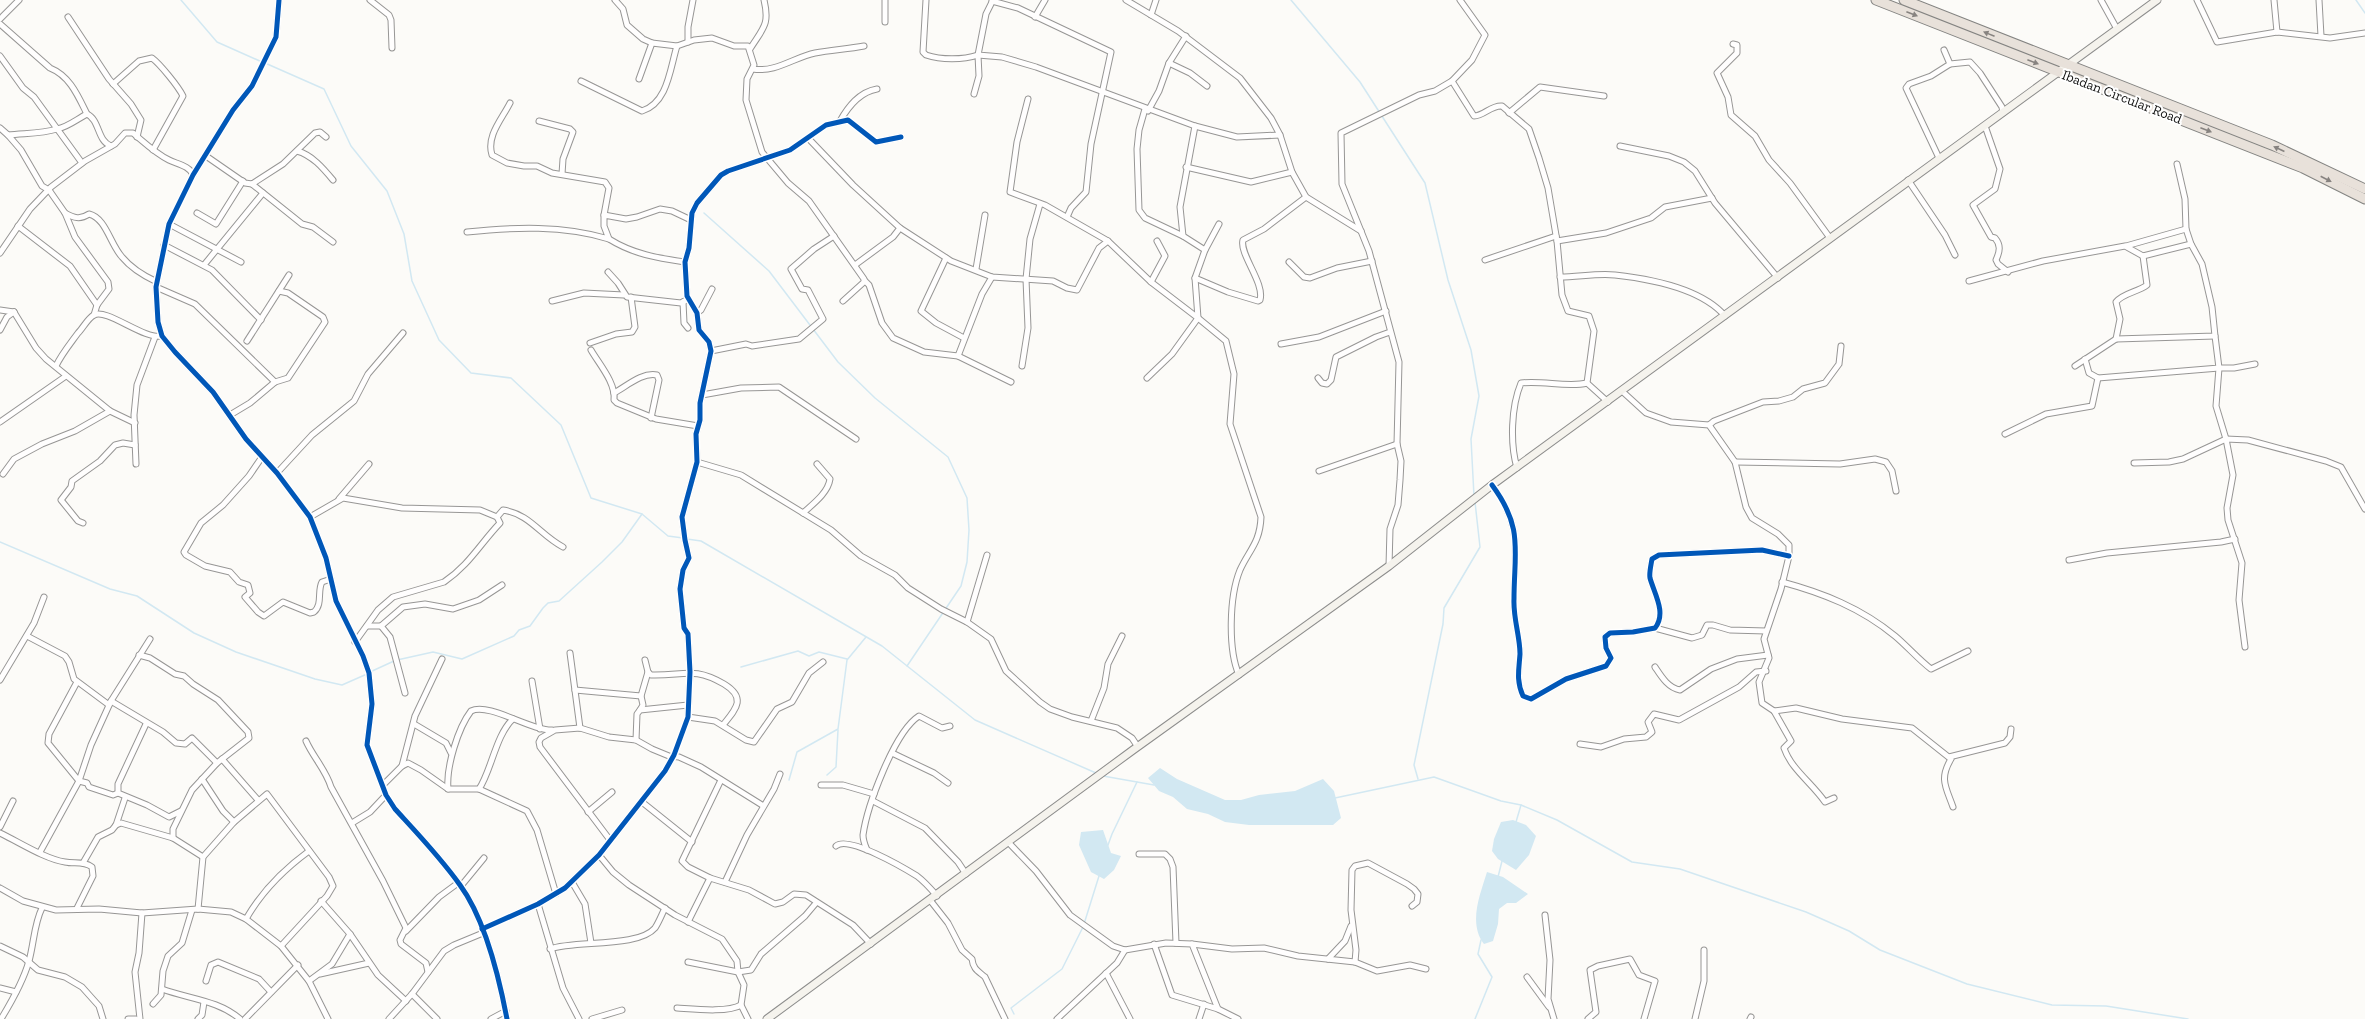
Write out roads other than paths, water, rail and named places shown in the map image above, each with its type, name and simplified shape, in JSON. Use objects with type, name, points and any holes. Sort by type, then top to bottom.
[{"type":"highway","name":"Ibadan Circular Road","points":[[1876,0],[2303,168],[2365,199]]},
{"type":"highway","name":"Ibadan Circular Road","points":[[1904,0],[2272,145],[2365,189]]},
{"type":"main road","points":[[767,1019],[937,896],[1138,747],[1239,676],[1390,566],[1492,486],[1778,278],[1908,180],[2003,114],[2157,0]]},
{"type":"street","points":[[0,19],[19,0]]},
{"type":"street","points":[[279,0],[276,37],[270,50],[252,86],[233,110],[193,175],[169,224],[156,285],[158,322],[162,336],[213,392],[246,439],[277,473],[310,517],[321,543],[336,600],[355,642],[364,656],[369,673],[372,704],[367,745],[386,795],[460,884],[482,931],[498,978],[507,1019]]},
{"type":"street","points":[[370,0],[389,15],[391,20],[392,48]]},
{"type":"street","points":[[615,0],[624,9],[627,24],[643,39],[652,43],[678,46],[688,42],[712,38],[734,46],[748,46],[754,61],[753,68],[747,79],[746,100],[762,152],[788,182],[809,201],[869,285],[882,323],[892,338],[924,352],[958,356],[1011,382]]},
{"type":"street","points":[[688,42],[688,27],[693,0]]},
{"type":"street","points":[[750,49],[766,25],[768,16],[764,0]]},
{"type":"street","points":[[884,22],[885,0]]},
{"type":"street","points":[[926,0],[923,50],[926,55],[969,58],[978,55],[1002,57],[1195,126],[1237,137],[1280,134]]},
{"type":"street","points":[[974,94],[979,76],[978,55],[986,14],[992,0],[1018,8],[1034,17],[1111,52],[1091,144],[1086,192],[1071,208],[1067,217]]},
{"type":"street","points":[[1034,17],[1045,0]]},
{"type":"street","points":[[1126,0],[1186,36],[1240,78],[1271,118],[1280,134],[1292,172],[1306,197],[1361,231]]},
{"type":"street","points":[[1151,15],[1156,0]]},
{"type":"street","points":[[1390,566],[1390,529],[1398,505],[1401,461],[1396,444],[1399,362],[1372,261],[1342,184],[1341,133],[1374,116],[1435,90],[1452,80],[1472,60],[1485,35],[1460,0]]},
{"type":"street","points":[[2101,0],[2117,29]]},
{"type":"street","points":[[2197,0],[2217,42],[2277,32],[2330,38],[2365,33]]},
{"type":"street","points":[[2274,0],[2277,32]]},
{"type":"street","points":[[2320,0],[2321,36]]},
{"type":"street","points":[[68,17],[113,84],[131,104],[141,120],[137,137]]},
{"type":"street","points":[[0,24],[50,68],[60,72],[68,80],[87,114],[95,122],[105,143],[111,146]]},
{"type":"street","points":[[1186,36],[1169,63],[1159,91],[1147,110],[1139,130],[1139,210],[1145,218],[1184,236],[1205,250]]},
{"type":"street","points":[[639,79],[652,43]]},
{"type":"street","points":[[1733,44],[1737,45],[1737,53],[1717,73],[1728,97],[1731,115],[1755,136],[1769,160],[1790,183],[1830,238]]},
{"type":"street","points":[[581,81],[642,110],[649,109],[657,103],[662,93],[678,46]]},
{"type":"street","points":[[753,68],[768,68],[795,61],[814,53],[864,46]]},
{"type":"street","points":[[1944,50],[1950,64]]},
{"type":"street","points":[[0,56],[22,88],[34,97],[56,130],[82,163]]},
{"type":"street","points":[[113,84],[140,61],[152,58],[179,88],[183,96],[153,150]]},
{"type":"street","points":[[1939,158],[1906,88],[1909,84],[1931,76],[1950,64],[1970,62],[1980,73],[2002,107],[2003,114]]},
{"type":"street","points":[[1169,63],[1190,73],[1207,86]]},
{"type":"street","points":[[1452,80],[1474,116],[1478,116],[1498,105],[1502,106],[1529,129],[1548,188],[1557,238],[1562,294],[1568,312],[1589,316],[1594,331],[1587,383]]},
{"type":"street","points":[[1509,113],[1540,87],[1604,96]]},
{"type":"street","points":[[840,121],[847,108],[856,99],[864,93],[877,89]]},
{"type":"street","points":[[1028,99],[1017,142],[1009,190],[1067,217],[1108,241],[1151,282],[1226,341],[1234,374],[1230,424],[1261,517],[1259,532],[1253,550],[1239,573],[1232,599],[1234,654],[1239,676]]},
{"type":"street","points":[[510,103],[494,130],[490,150],[492,156],[507,163],[524,166],[537,166],[552,173],[605,182],[609,188],[604,215],[604,226],[609,239]]},
{"type":"street","points":[[8,135],[56,130],[87,114]]},
{"type":"street","points":[[389,1019],[412,994],[435,961],[449,948],[538,904],[556,894],[572,882],[600,855],[610,840],[658,783],[674,755],[688,717],[690,672],[688,634],[684,628],[680,589],[683,570],[690,558],[684,540],[682,517],[697,462],[696,434],[702,394],[711,351],[708,342],[699,330],[697,312],[688,299],[685,262],[689,248],[691,220],[697,203],[721,175],[766,156],[773,156],[790,150],[826,125],[848,120],[876,142],[901,137]]},
{"type":"street","points":[[539,121],[570,129],[573,132],[563,159],[562,174]]},
{"type":"street","points":[[1184,236],[1180,207],[1186,167],[1195,126]]},
{"type":"street","points":[[1985,126],[2000,169],[1995,189],[1973,205],[1991,237],[1995,238],[1999,243],[1999,253],[1996,260],[1998,264],[2008,272]]},
{"type":"street","points":[[0,128],[21,150],[42,186],[49,190],[65,213],[75,237],[108,282],[108,288],[97,304],[94,315],[74,338],[56,366]]},
{"type":"street","points":[[252,184],[283,164],[318,131],[326,137]]},
{"type":"street","points":[[0,253],[30,209],[49,190],[82,163],[111,146],[125,133],[133,133],[166,159],[186,167],[193,175]]},
{"type":"street","points":[[808,138],[853,185],[900,228],[946,258],[976,269],[992,277],[1053,281],[1067,288],[1077,290],[1100,248],[1108,241]]},
{"type":"street","points":[[1620,146],[1669,156],[1684,162],[1695,171],[1712,198],[1778,278]]},
{"type":"street","points":[[297,151],[307,155],[322,167],[333,180]]},
{"type":"street","points":[[206,156],[243,181],[252,184],[302,224],[313,227],[333,242]]},
{"type":"street","points":[[2177,164],[2185,199],[2186,228],[2191,244],[2202,264],[2212,307],[2219,368],[2216,406],[2226,439],[2233,475],[2227,508],[2228,520],[2242,563],[2239,600],[2245,647]]},
{"type":"street","points":[[1186,167],[1251,182],[1292,172]]},
{"type":"street","points":[[1908,180],[1945,235],[1955,255]]},
{"type":"street","points":[[197,213],[216,224],[243,181]]},
{"type":"street","points":[[204,266],[216,249],[263,193]]},
{"type":"street","points":[[1195,278],[1228,292],[1258,301],[1260,300],[1251,265],[1242,244],[1243,240],[1264,229],[1306,197]]},
{"type":"street","points":[[1485,260],[1557,238],[1606,233],[1651,218],[1665,207],[1712,198]]},
{"type":"street","points":[[1022,366],[1028,328],[1026,279],[1030,239],[1040,204]]},
{"type":"street","points":[[604,215],[626,218],[637,217],[660,209],[672,211],[691,220]]},
{"type":"street","points":[[65,213],[74,218],[84,218],[88,214],[99,218],[113,246],[123,258],[156,285],[195,304],[275,382]]},
{"type":"street","points":[[976,269],[985,215]]},
{"type":"street","points":[[169,224],[241,262]]},
{"type":"street","points":[[1147,378],[1172,354],[1198,318],[1195,278],[1205,250],[1219,224]]},
{"type":"street","points":[[18,226],[70,266],[97,304]]},
{"type":"street","points":[[467,232],[528,226],[588,232],[609,239],[620,246],[652,258],[685,262]]},
{"type":"street","points":[[855,265],[893,237],[900,228]]},
{"type":"street","points":[[1969,281],[2059,258],[2131,246],[2186,228]]},
{"type":"street","points":[[711,351],[746,344],[752,346],[799,339],[823,319],[808,290],[802,289],[791,269],[814,249],[834,236]]},
{"type":"street","points":[[1151,282],[1166,256],[1157,241]]},
{"type":"street","points":[[2125,246],[2143,256],[2191,244]]},
{"type":"street","points":[[164,246],[212,270],[261,320]]},
{"type":"street","points":[[2116,339],[2120,319],[2116,302],[2120,298],[2139,292],[2147,285],[2143,256]]},
{"type":"street","points":[[946,258],[921,311],[936,323],[964,338]]},
{"type":"street","points":[[1289,262],[1304,277],[1310,278],[1343,266],[1372,261]]},
{"type":"street","points":[[608,272],[618,283],[624,295]]},
{"type":"street","points":[[247,341],[280,291],[289,274]]},
{"type":"street","points":[[1560,277],[1614,275],[1686,290],[1718,308],[1725,316]]},
{"type":"street","points":[[958,356],[982,294],[992,277]]},
{"type":"street","points":[[843,301],[865,281]]},
{"type":"street","points":[[697,312],[701,310],[712,289]]},
{"type":"street","points":[[230,415],[250,403],[275,382],[288,378],[325,322],[323,317],[288,293],[281,290],[280,291]]},
{"type":"street","points":[[552,301],[584,294],[624,295],[683,302],[688,299]]},
{"type":"street","points":[[590,343],[616,334],[632,332],[635,327],[631,308],[631,297]]},
{"type":"street","points":[[683,302],[684,323],[688,328]]},
{"type":"street","points":[[0,310],[14,312]]},
{"type":"street","points":[[1281,344],[1319,338],[1386,311]]},
{"type":"street","points":[[0,330],[7,317],[14,312]]},
{"type":"street","points":[[14,312],[36,348],[66,376],[110,411],[135,423]]},
{"type":"street","points":[[94,315],[99,314],[122,322],[155,337],[162,336]]},
{"type":"street","points":[[1318,378],[1322,383],[1328,384],[1331,380],[1336,358],[1376,337],[1390,332]]},
{"type":"street","points":[[277,473],[312,435],[354,401],[368,374],[404,333]]},
{"type":"street","points":[[2075,366],[2116,339],[2215,336]]},
{"type":"street","points":[[136,464],[135,423],[137,385],[155,337]]},
{"type":"street","points":[[1623,392],[1646,413],[1670,422],[1709,425],[1714,421],[1763,402],[1779,401],[1793,397],[1803,389],[1825,383],[1839,364],[1841,346]]},
{"type":"street","points":[[590,350],[614,392],[614,400],[617,403],[651,418],[698,426]]},
{"type":"street","points":[[2085,360],[2089,373],[2098,378],[2149,372],[2202,371],[2219,368],[2234,368],[2255,364]]},
{"type":"street","points":[[0,422],[66,376]]},
{"type":"street","points":[[614,392],[640,378],[657,376],[659,380],[651,418]]},
{"type":"street","points":[[2005,434],[2046,414],[2092,406],[2098,378]]},
{"type":"street","points":[[1517,468],[1512,451],[1512,432],[1520,383],[1546,382],[1578,385],[1587,383]]},
{"type":"street","points":[[1587,383],[1608,402]]},
{"type":"street","points":[[702,394],[741,388],[779,387],[856,439]]},
{"type":"street","points":[[3,474],[14,459],[42,444],[75,431],[110,411]]},
{"type":"street","points":[[1709,425],[1735,462],[1746,507],[1752,518],[1778,534],[1789,545],[1789,556],[1764,639],[1768,655],[1766,671],[1759,682],[1762,702],[1774,711],[1791,741],[1784,748],[1787,756],[1816,789],[1825,802],[1834,798]]},
{"type":"street","points":[[2134,463],[2169,462],[2183,459],[2226,439],[2248,440],[2335,464],[2344,471],[2365,509]]},
{"type":"street","points":[[83,523],[67,509],[61,500],[71,487],[72,481],[100,461],[114,445],[123,443],[135,445]]},
{"type":"street","points":[[1319,471],[1396,444]]},
{"type":"street","points":[[262,457],[249,476],[223,505],[201,523],[186,546],[184,552],[186,555],[205,566],[232,573],[239,582],[248,585],[250,590],[245,597],[247,601],[264,616],[283,602],[310,613],[314,612],[319,606],[320,586],[322,582],[331,579]]},
{"type":"street","points":[[1735,462],[1840,464],[1875,459],[1886,462],[1892,471],[1896,491]]},
{"type":"street","points":[[697,462],[741,475],[831,530],[861,556],[895,575],[908,588],[940,609],[967,622],[991,639],[1006,671],[1040,702],[1050,709],[1116,728],[1132,738],[1138,747]]},
{"type":"street","points":[[310,517],[338,499],[369,464]]},
{"type":"street","points":[[803,513],[821,496],[830,483],[830,479],[817,464]]},
{"type":"street","points":[[1492,486],[1504,502],[1517,544],[1514,599],[1520,654],[1517,668],[1518,681],[1522,696],[1531,699],[1566,679],[1606,666],[1611,658],[1606,648],[1605,637],[1610,633],[1633,632],[1655,628],[1692,638],[1702,635],[1706,625],[1713,625],[1730,630],[1766,631]]},
{"type":"street","points":[[338,499],[350,498],[374,504],[402,508],[480,510],[497,517],[500,523],[472,558],[450,578],[444,582],[393,597],[378,610],[355,642]]},
{"type":"street","points":[[497,517],[503,510],[514,511],[535,524],[552,541],[563,547]]},
{"type":"street","points":[[2069,560],[2107,553],[2221,542],[2235,539]]},
{"type":"street","points":[[1655,628],[1658,624],[1659,602],[1650,577],[1652,559],[1659,555],[1762,550],[1789,556]]},
{"type":"street","points":[[967,622],[987,555]]},
{"type":"street","points":[[1782,582],[1830,596],[1856,610],[1895,636],[1931,669],[1968,651]]},
{"type":"street","points":[[367,626],[381,626],[403,607],[425,604],[453,609],[479,600],[502,585]]},
{"type":"street","points":[[0,680],[2,674],[22,641],[27,636],[44,597]]},
{"type":"street","points":[[381,626],[390,636],[405,693]]},
{"type":"street","points":[[27,636],[65,656],[77,682],[146,724],[163,732],[176,743],[185,744],[192,738],[217,763]]},
{"type":"street","points":[[1091,721],[1104,688],[1108,664],[1122,636]]},
{"type":"street","points":[[40,852],[79,781],[91,745],[110,703],[150,639]]},
{"type":"street","points":[[570,653],[580,728]]},
{"type":"street","points":[[139,655],[150,658],[175,674],[184,676],[192,684],[218,700],[248,732],[248,738],[217,763],[192,790],[174,828],[173,838]]},
{"type":"street","points":[[1655,667],[1666,682],[1674,689],[1680,690],[1711,669],[1721,665],[1753,656],[1768,655]]},
{"type":"street","points":[[402,766],[417,712],[442,659]]},
{"type":"street","points":[[636,740],[638,714],[643,705],[641,696],[648,672],[645,660]]},
{"type":"street","points":[[688,717],[707,718],[738,736],[754,742],[777,710],[792,702],[809,673],[823,662]]},
{"type":"street","points":[[1580,744],[1601,747],[1624,739],[1646,737],[1652,732],[1648,722],[1654,714],[1679,720],[1739,687],[1756,672],[1766,671]]},
{"type":"street","points":[[648,672],[655,675],[690,672],[717,679],[737,694],[737,707],[723,726]]},
{"type":"street","points":[[532,681],[540,729]]},
{"type":"street","points":[[77,682],[47,740],[79,781],[87,783],[89,787],[113,795],[118,793]]},
{"type":"street","points":[[575,690],[641,696]]},
{"type":"street","points":[[640,710],[688,705]]},
{"type":"street","points":[[448,790],[451,753],[472,711],[482,708],[540,729],[555,730],[580,728],[609,737],[636,740],[663,754],[674,755],[700,767],[762,805]]},
{"type":"street","points":[[1774,711],[1796,708],[1842,719],[1912,728],[1951,759],[1944,770],[1944,782],[1953,807]]},
{"type":"street","points":[[867,850],[863,836],[874,794],[899,739],[917,717],[928,722],[932,722],[942,728],[950,726]]},
{"type":"street","points":[[479,789],[508,723],[513,719]]},
{"type":"street","points":[[118,793],[118,784],[146,724]]},
{"type":"street","points":[[414,724],[446,743],[451,753]]},
{"type":"street","points":[[1949,757],[2005,743],[2010,737],[2012,729]]},
{"type":"street","points":[[555,730],[540,738],[540,747],[610,840]]},
{"type":"street","points":[[306,741],[315,759],[328,777],[331,787],[392,898],[406,931]]},
{"type":"street","points":[[892,753],[934,773],[948,783]]},
{"type":"street","points":[[222,759],[258,800]]},
{"type":"street","points":[[383,785],[402,766],[408,763],[448,790],[479,789],[527,811],[537,830],[556,894]]},
{"type":"street","points":[[725,882],[747,835],[761,812],[762,805],[774,789],[780,774]]},
{"type":"street","points":[[202,779],[223,811],[234,822]]},
{"type":"street","points":[[720,780],[682,861],[688,867],[710,878],[749,890],[775,904],[779,904],[790,896],[799,893],[853,925],[871,944]]},
{"type":"street","points":[[821,785],[843,785],[874,794]]},
{"type":"street","points":[[588,812],[612,792]]},
{"type":"street","points":[[118,793],[125,798],[147,805],[169,817],[182,811]]},
{"type":"street","points":[[153,1004],[158,1000],[162,989],[165,963],[168,956],[182,943],[195,909],[203,857],[234,822],[258,800],[267,794],[333,886],[282,946]]},
{"type":"street","points":[[352,823],[370,812],[386,795]]},
{"type":"street","points":[[84,863],[98,837],[112,830],[116,824],[125,798]]},
{"type":"street","points":[[0,827],[13,801]]},
{"type":"street","points":[[873,801],[925,828],[958,862],[966,874]]},
{"type":"street","points":[[642,802],[692,842]]},
{"type":"street","points":[[116,824],[122,823],[173,838],[203,857]]},
{"type":"street","points":[[0,833],[63,862],[84,863],[92,867],[93,876],[77,908]]},
{"type":"street","points":[[1008,842],[1036,871],[1070,915],[1108,943],[1124,950],[1154,944],[1176,943],[1232,949],[1264,948],[1298,956],[1355,962],[1377,971],[1410,965],[1426,969]]},
{"type":"street","points":[[836,846],[838,844],[847,843],[867,850],[917,877],[937,896]]},
{"type":"street","points":[[246,919],[270,884],[289,866],[309,852]]},
{"type":"street","points":[[1139,854],[1165,854],[1170,859],[1174,878],[1172,892],[1176,943]]},
{"type":"street","points":[[600,855],[619,878],[688,922],[722,939],[737,961],[738,972],[744,986],[741,1004],[748,1019]]},
{"type":"street","points":[[428,972],[426,963],[401,944],[400,940],[406,931],[439,897],[460,884],[484,858]]},
{"type":"street","points":[[1355,962],[1356,944],[1351,926],[1352,870],[1357,864],[1368,863],[1414,889],[1418,897],[1417,902],[1412,906]]},
{"type":"street","points":[[688,922],[710,878]]},
{"type":"street","points":[[572,882],[585,904],[591,943]]},
{"type":"street","points":[[0,888],[23,901],[42,908],[56,910],[77,908],[142,912],[195,909],[231,912],[246,919],[282,946],[309,981],[328,1019]]},
{"type":"street","points":[[930,900],[948,923],[962,950],[972,959],[972,964],[979,973],[985,977],[1005,1019]]},
{"type":"street","points":[[321,901],[350,934],[378,975],[406,1001]]},
{"type":"street","points":[[688,962],[738,972],[754,967],[762,954],[805,916],[816,903]]},
{"type":"street","points":[[538,904],[550,949],[564,988],[579,1019]]},
{"type":"street","points":[[1,1019],[21,983],[29,961],[38,916],[42,908]]},
{"type":"street","points":[[550,949],[591,943],[623,941],[650,931],[654,928],[665,908]]},
{"type":"street","points":[[140,1019],[135,972],[139,953],[142,912]]},
{"type":"street","points":[[1545,915],[1550,960],[1548,998],[1554,1019]]},
{"type":"street","points":[[1327,960],[1345,941],[1351,926]]},
{"type":"street","points":[[309,981],[332,964],[350,934]]},
{"type":"street","points":[[1154,944],[1169,992],[1177,997],[1218,1009],[1238,1019]]},
{"type":"street","points":[[1192,944],[1218,1009]]},
{"type":"street","points":[[0,946],[29,961],[38,970],[66,977],[82,987],[99,1006],[103,1019]]},
{"type":"street","points":[[1058,1019],[1117,964],[1124,950]]},
{"type":"street","points":[[1695,1019],[1704,981],[1704,950]]},
{"type":"street","points":[[1588,1019],[1596,1012],[1590,970],[1598,966],[1630,959],[1639,975],[1655,981],[1644,1019]]},
{"type":"street","points":[[206,981],[211,965],[218,962],[259,979],[271,992]]},
{"type":"street","points":[[320,974],[369,963]]},
{"type":"street","points":[[245,1019],[298,965]]},
{"type":"street","points":[[1106,973],[1130,1019]]},
{"type":"street","points":[[1527,977],[1551,1012]]},
{"type":"street","points":[[0,988],[16,992]]},
{"type":"street","points":[[162,989],[224,1008],[240,1019]]},
{"type":"street","points":[[412,994],[437,1019]]},
{"type":"street","points":[[198,1019],[202,1014],[204,1002]]},
{"type":"street","points":[[677,1008],[715,1009],[737,1007],[741,1004]]},
{"type":"street","points":[[1199,1019],[1204,1004]]},
{"type":"street","points":[[592,1019],[622,1010]]},
{"type":"street","points":[[492,1019],[506,1011]]},
{"type":"street","points":[[128,1019],[136,1019]]},
{"type":"water","points":[[1160,768],[1177,779],[1225,800],[1241,800],[1259,795],[1295,791],[1323,779],[1334,791],[1341,818],[1333,825],[1249,825],[1225,822],[1208,814],[1187,809],[1173,797],[1159,791],[1148,778]]},
{"type":"water","points":[[1513,820],[1526,825],[1536,836],[1529,855],[1516,870],[1498,859],[1492,851],[1494,839],[1501,822]]},
{"type":"water","points":[[1103,830],[1111,853],[1121,856],[1114,870],[1104,879],[1091,872],[1079,845],[1081,832]]},
{"type":"water","points":[[1487,872],[1503,877],[1528,894],[1516,903],[1507,903],[1499,909],[1498,924],[1493,941],[1484,944],[1479,936],[1476,918],[1479,899]]},
{"type":"waterway","points":[[181,0],[217,42],[262,62]]},
{"type":"waterway","points":[[1291,0],[1360,82],[1425,183],[1448,280],[1471,350],[1479,396],[1471,439],[1474,496]]},
{"type":"waterway","points":[[2356,0],[2365,13]]},
{"type":"waterway","points":[[265,63],[324,89],[351,146],[387,191],[404,234],[412,281],[439,340],[471,373],[511,378],[561,425],[591,498],[642,514],[668,536],[683,538]]},
{"type":"waterway","points":[[704,213],[769,271],[838,362],[875,398],[948,457],[967,498],[969,530],[967,562],[961,586],[907,666]]},
{"type":"waterway","points":[[1418,779],[1414,765],[1443,624],[1444,608],[1480,547],[1475,502]]},
{"type":"waterway","points":[[397,660],[433,652],[462,659],[514,636],[519,630],[530,626],[548,603],[559,601],[602,562],[622,542],[642,514]]},
{"type":"waterway","points":[[687,539],[701,541],[882,646],[975,720],[1096,773]]},
{"type":"waterway","points":[[0,542],[110,589],[137,596],[194,633],[236,652],[315,679],[342,685],[367,674]]},
{"type":"waterway","points":[[789,780],[797,752],[838,729],[847,660],[866,637]]},
{"type":"waterway","points":[[741,667],[798,651],[809,656],[819,652],[847,659]]},
{"type":"waterway","points":[[370,672],[394,661]]},
{"type":"waterway","points":[[827,775],[836,767],[838,730]]},
{"type":"waterway","points":[[1103,776],[1154,785]]},
{"type":"waterway","points":[[1335,798],[1434,777],[1501,801],[1521,805],[1557,820],[1632,862],[1680,869],[1806,912],[1849,931],[1880,950],[1967,984],[2052,1005],[2106,1006],[2188,1019]]},
{"type":"waterway","points":[[1108,845],[1137,782]]},
{"type":"waterway","points":[[1516,822],[1521,805]]},
{"type":"waterway","points":[[1498,877],[1502,861]]},
{"type":"waterway","points":[[1084,924],[1099,876]]},
{"type":"waterway","points":[[1014,1014],[1011,1008],[1062,969],[1083,927]]},
{"type":"waterway","points":[[1475,1019],[1492,977],[1478,954],[1481,940]]}]
